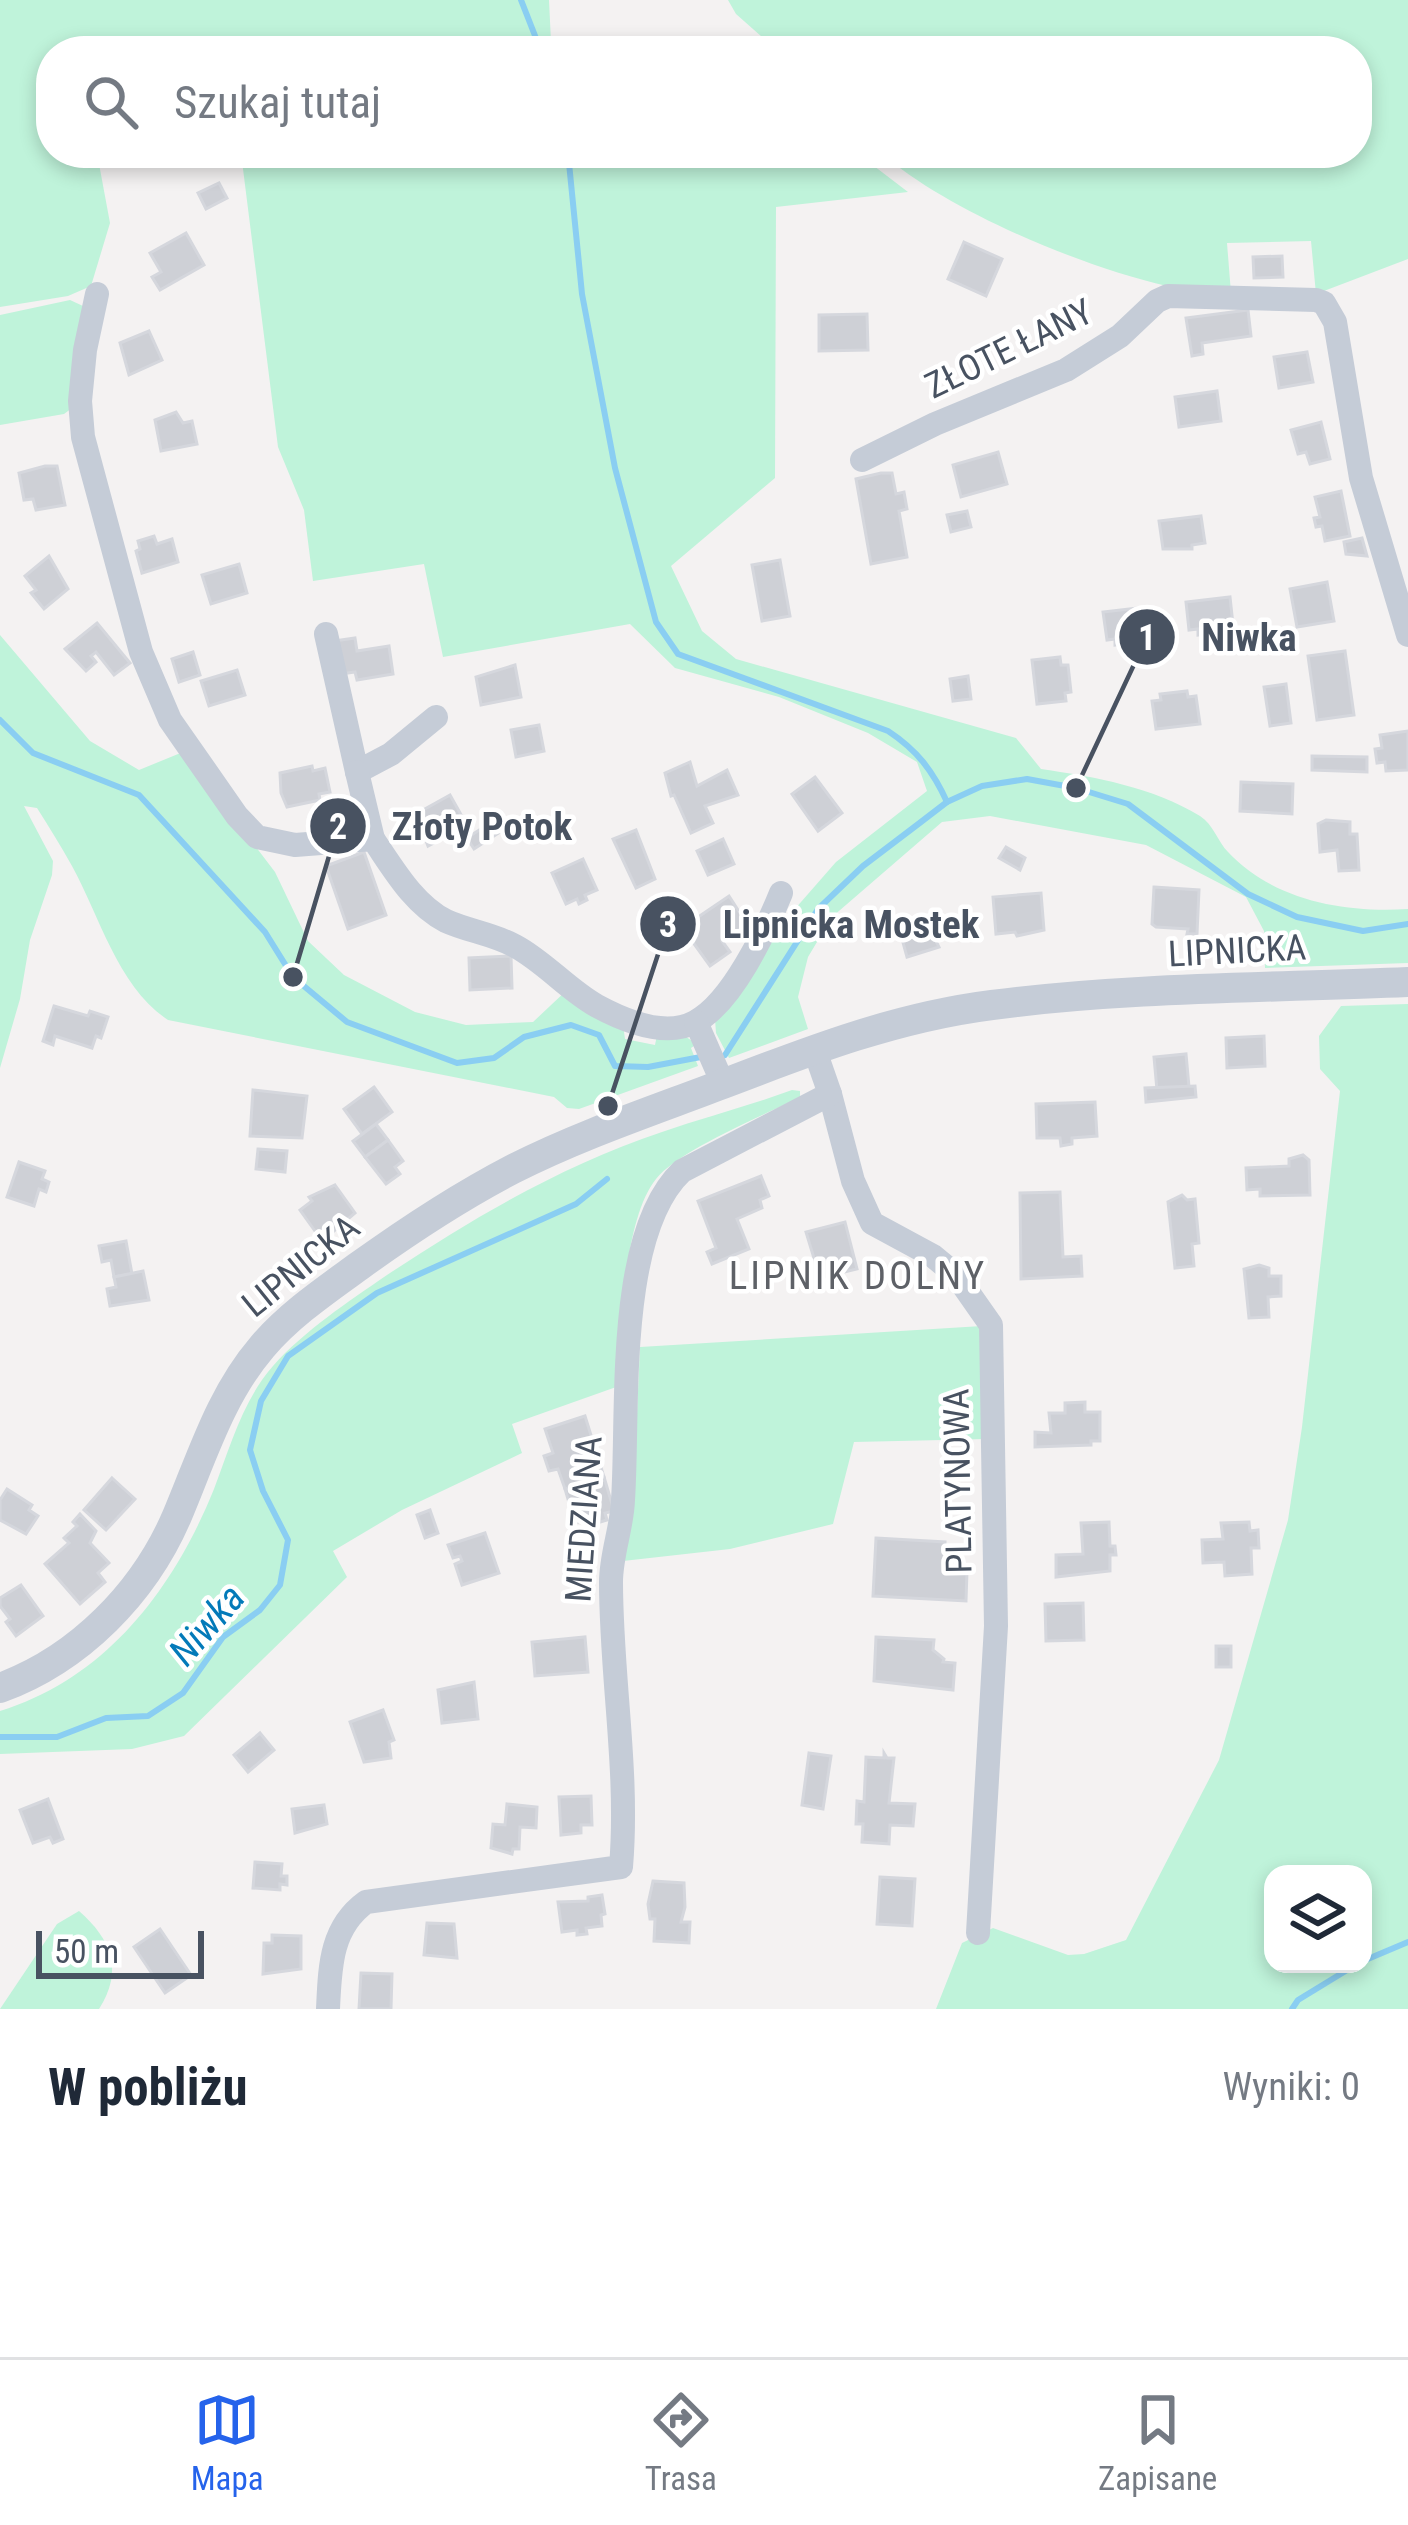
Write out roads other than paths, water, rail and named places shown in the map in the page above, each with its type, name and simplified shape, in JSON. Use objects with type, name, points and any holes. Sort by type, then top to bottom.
[{"type":"street","points":[[97,294],[80,400],[83,437],[141,652],[170,720],[257,837],[295,845],[373,839]]},
{"type":"street","name":"ZŁOTE ŁANY","points":[[862,460],[934,424],[1066,370],[1120,336],[1168,296],[1316,300],[1324,303],[1335,322],[1361,478],[1399,577],[1408,635]]},
{"type":"street","points":[[326,634],[373,839],[428,910],[517,947],[594,1004],[630,1022],[700,1028]]},
{"type":"street","points":[[357,772],[391,754],[436,717]]},
{"type":"street","points":[[700,1028],[739,975],[781,893]]},
{"type":"street","name":"LIPNICKA","points":[[0,1688],[51,1664],[83,1641],[138,1582],[165,1542],[232,1388],[271,1336],[415,1226],[514,1168],[719,1074],[916,1018],[992,1005],[1408,982]]},
{"type":"street","points":[[700,1028],[719,1074]]},
{"type":"street","points":[[814,1048],[830,1094]]},
{"type":"street","name":"PLATYNOWA","points":[[830,1094],[853,1181],[872,1223],[933,1256],[956,1275],[992,1325],[996,1626],[978,1933]]},
{"type":"street","name":"MIEDZIANA","points":[[328,2009],[334,1944],[351,1913],[366,1902],[621,1867],[624,1825],[611,1579],[623,1503],[633,1307],[646,1233],[666,1186],[682,1172],[830,1094]]},
{"type":"waterway","points":[[521,0],[535,36]]},
{"type":"waterway","points":[[569,168],[582,294],[615,468],[656,622],[678,654],[888,731],[923,762],[947,802]]},
{"type":"waterway","points":[[0,720],[33,753],[139,795],[265,932],[293,977],[347,1022],[457,1063],[494,1058],[524,1037],[571,1025],[599,1035],[615,1066],[648,1067],[706,1056]]},
{"type":"waterway","name":"Niwka","points":[[725,1055],[818,909],[863,866],[947,802],[982,786],[1027,779],[1128,804],[1248,894],[1297,917],[1363,931],[1408,924]]},
{"type":"waterway","name":"Niwka","points":[[0,1737],[57,1737],[106,1718],[148,1716],[183,1693],[223,1637],[260,1610],[280,1585],[288,1540],[263,1491],[250,1450],[261,1401],[288,1356],[377,1293],[576,1204],[607,1179]]},
{"type":"waterway","points":[[1372,1957],[1408,1942]]},
{"type":"waterway","points":[[1292,2009],[1298,2000],[1342,1973]]},
{"type":"place","name":"Niwka","points":[[1076,788]]},
{"type":"place","name":"Złoty Potok","points":[[293,977]]},
{"type":"place","name":"Lipnicka Mostek","points":[[608,1106]]},
{"type":"district","name":"LIPNIK DOLNY","points":[[858,1276]]}]
